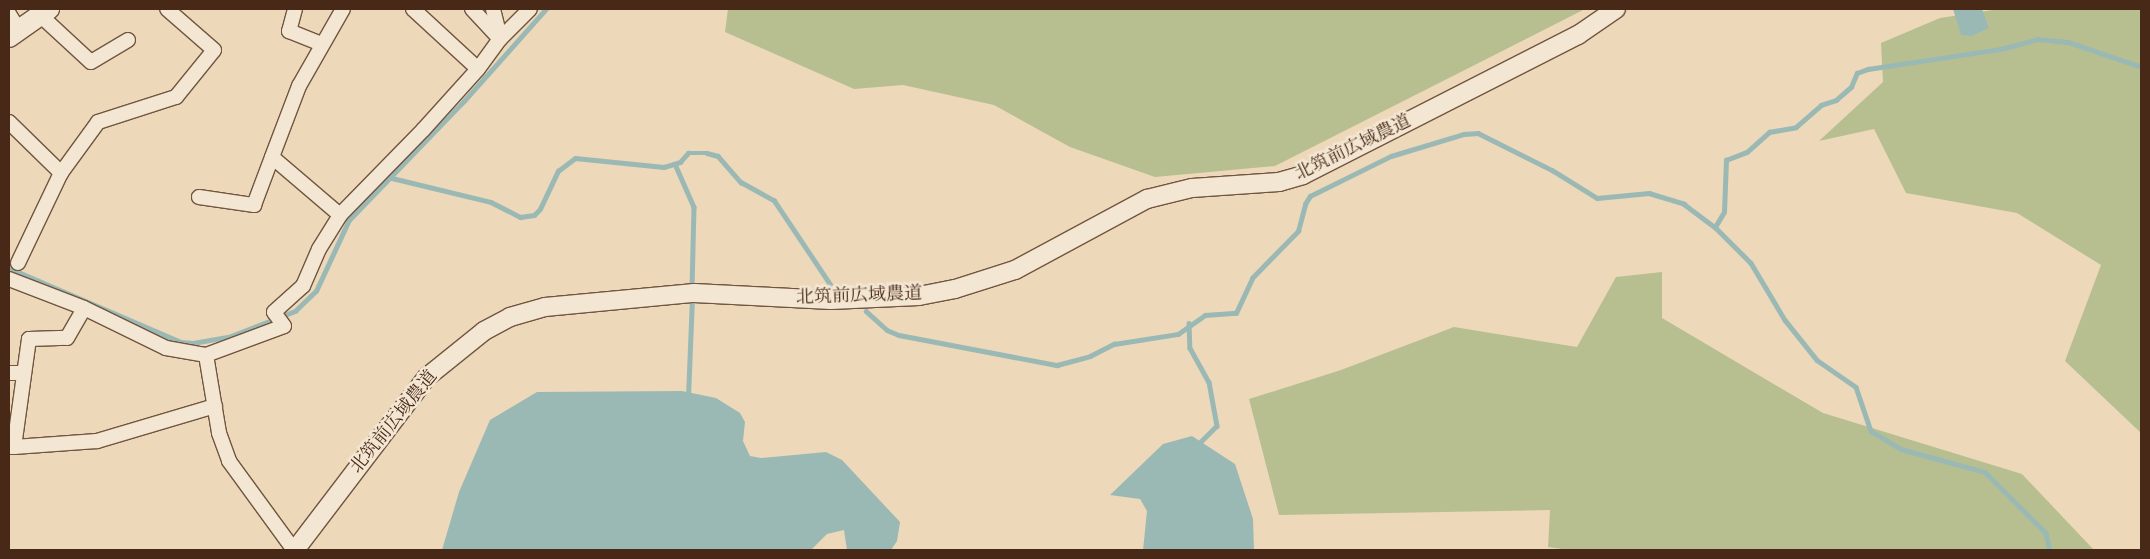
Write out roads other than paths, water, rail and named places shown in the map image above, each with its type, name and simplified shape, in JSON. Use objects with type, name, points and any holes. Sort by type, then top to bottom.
[{"type":"main road","points":[[12,27],[45,12]]},
{"type":"street","points":[[18,263],[60,173],[98,122],[176,97],[214,50],[166,9]]},
{"type":"street","points":[[295,9],[289,30],[321,44]]},
{"type":"street","points":[[199,197],[254,205],[299,86],[321,44],[343,9]]},
{"type":"street","points":[[413,9],[478,70]]},
{"type":"street","points":[[472,9],[500,39]]},
{"type":"street","points":[[493,9],[500,39]]},
{"type":"street","points":[[9,279],[84,308],[166,348],[206,355],[284,326],[274,312],[303,286],[319,249],[340,215],[478,70],[500,39],[530,9]]},
{"type":"street","name":"北筑前広域農道","points":[[295,550],[427,378],[484,331],[510,318],[554,306],[694,293],[831,300],[920,296],[955,289],[1015,270],[1147,198],[1192,188],[1279,182],[1303,175],[1578,35],[1616,9]]},
{"type":"street","points":[[45,12],[91,62],[128,40]]},
{"type":"street","points":[[9,122],[60,173]]},
{"type":"street","points":[[272,157],[340,215]]},
{"type":"street","points":[[84,308],[67,338],[29,339],[12,447],[97,441],[215,406]]},
{"type":"street","points":[[206,355],[219,433],[229,461],[295,550]]},
{"type":"street","points":[[9,373],[24,373]]},
{"type":"water","points":[[1953,9],[1982,9],[1989,28],[1972,36],[1961,35]]},
{"type":"water","points":[[682,391],[716,398],[740,413],[745,422],[743,441],[750,456],[761,458],[826,452],[842,460],[900,522],[897,541],[891,550],[847,550],[844,530],[827,534],[811,550],[442,550],[459,492],[490,420],[537,392]]},
{"type":"water","points":[[1192,436],[1235,464],[1253,519],[1254,550],[1143,550],[1147,511],[1140,499],[1110,495],[1163,444]]},
{"type":"waterway","points":[[9,268],[181,342],[193,343],[231,336],[295,311],[316,291],[349,220],[464,101],[546,9]]},
{"type":"waterway","points":[[1715,227],[1724,212],[1726,160],[1747,152],[1769,132],[1796,127],[1821,105],[1836,100],[1851,87],[1857,73],[1868,69],[2001,49],[2038,39],[2068,42],[2139,66]]},
{"type":"waterway","points":[[866,311],[887,330],[899,335],[1057,365],[1090,356],[1114,344],[1178,334],[1205,315],[1236,313],[1252,278],[1298,231],[1305,204],[1310,196],[1391,156],[1464,134],[1478,133],[1552,170],[1597,198],[1649,193],[1684,204],[1716,228],[1751,263],[1785,320],[1817,360],[1856,387],[1871,431],[1901,449],[1985,472],[2046,533],[2050,550]]},
{"type":"waterway","points":[[392,178],[491,202],[520,217],[534,215],[540,209],[558,171],[575,158],[664,167],[680,162],[688,153],[707,153],[718,156],[741,182],[774,200],[831,285]]},
{"type":"waterway","points":[[675,164],[694,207],[692,290]]},
{"type":"waterway","points":[[688,397],[692,298]]},
{"type":"waterway","points":[[1189,323],[1190,348],[1209,382],[1217,426],[1198,445]]}]
